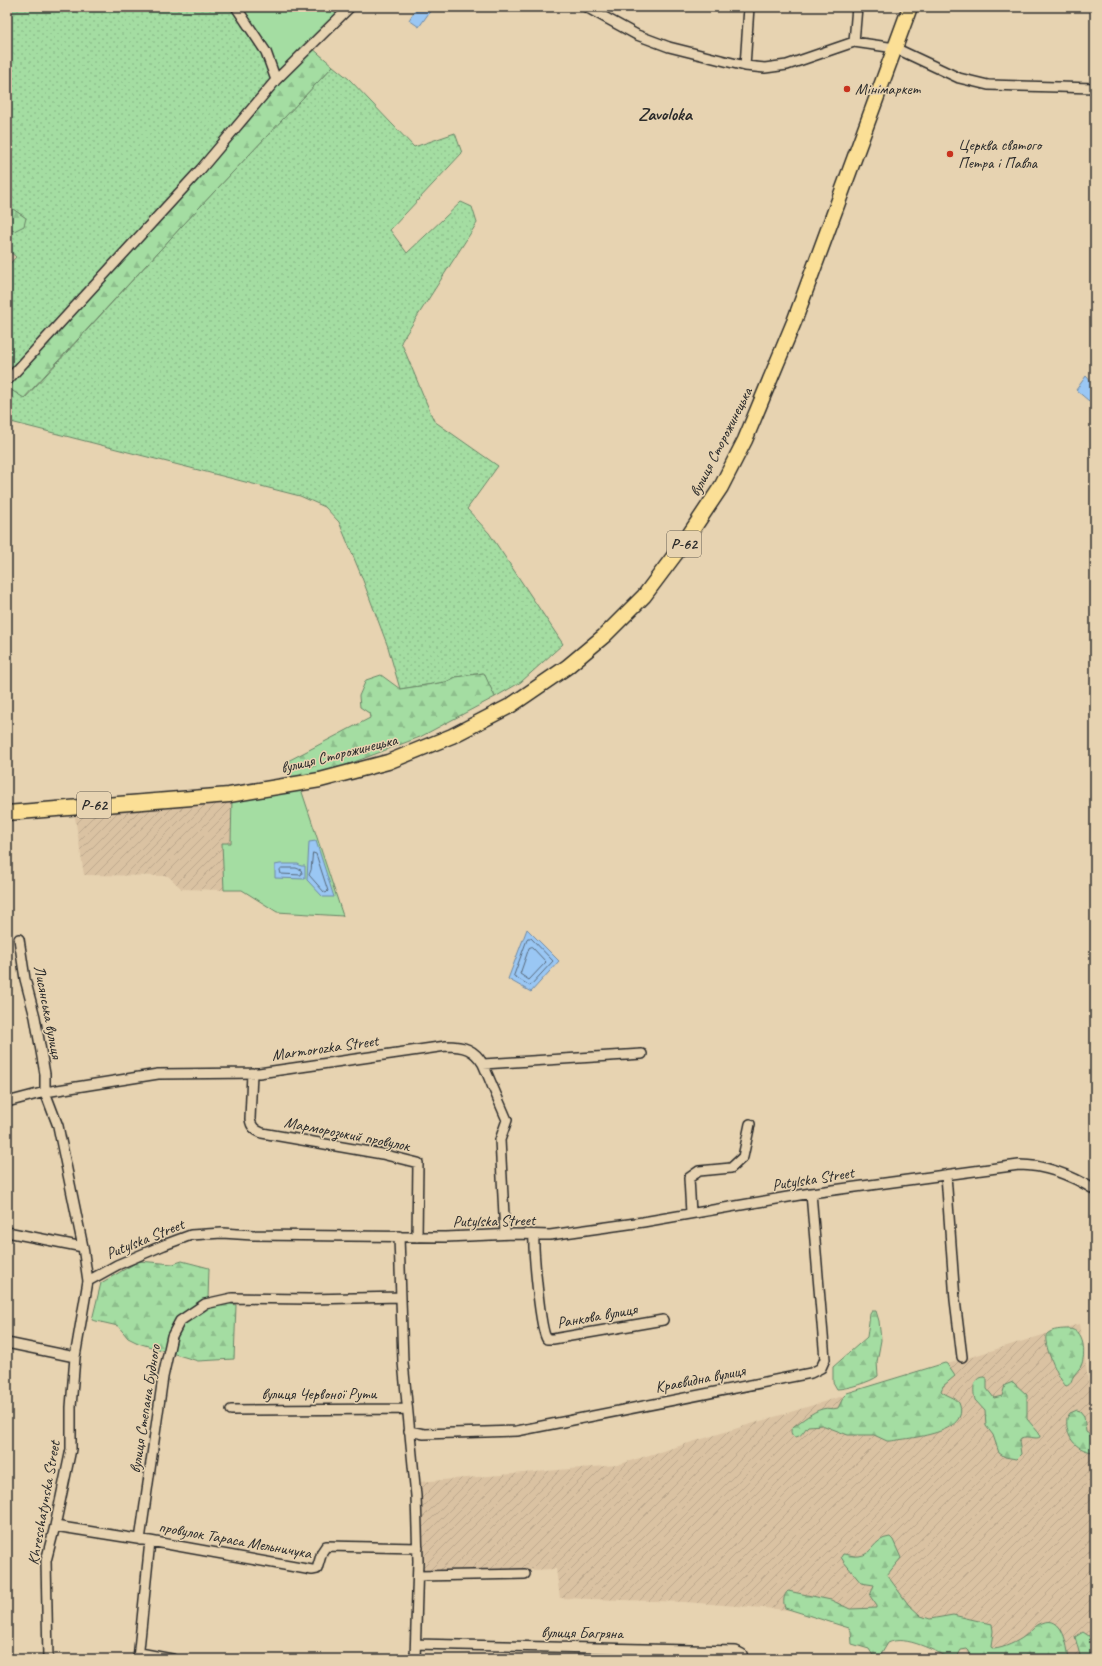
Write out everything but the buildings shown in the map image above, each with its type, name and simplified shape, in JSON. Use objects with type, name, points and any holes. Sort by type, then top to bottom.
[{"type":"main road","name":"вулиця Сторожинецька","points":[[7,813],[229,795],[320,780],[388,762],[452,736],[510,706],[567,667],[604,636],[644,596],[684,544],[721,487],[745,440],[794,322],[910,7]]},
{"type":"street","points":[[236,7],[266,52],[276,80]]},
{"type":"street","points":[[7,381],[201,170],[276,80],[350,7]]},
{"type":"street","points":[[586,7],[637,35],[668,47],[745,66],[765,68],[787,65],[854,42],[895,48],[959,78],[988,85],[1095,88]]},
{"type":"street","points":[[745,66],[749,7]]},
{"type":"street","points":[[854,42],[857,7]]},
{"type":"street","name":"Лисянська вулиця","points":[[19,939],[25,979],[35,1017],[44,1067],[45,1092]]},
{"type":"street","name":"Marmorozka Street","points":[[7,1102],[45,1092],[158,1074],[252,1073],[446,1046],[463,1046],[478,1056],[483,1064]]},
{"type":"street","points":[[505,1234],[500,1140],[506,1120],[483,1064],[642,1054]]},
{"type":"street","name":"Марморозький провулок","points":[[252,1073],[250,1119],[252,1126],[256,1130],[262,1133],[382,1154],[418,1163],[417,1237]]},
{"type":"street","name":"Putylska Street","points":[[45,1092],[58,1126],[83,1247],[88,1281],[117,1265],[191,1235],[222,1233],[253,1235],[446,1237],[505,1234],[559,1234],[691,1214],[811,1193],[1011,1165],[1032,1165],[1060,1172],[1095,1190]]},
{"type":"street","points":[[691,1214],[689,1178],[699,1171],[731,1168],[743,1157],[750,1124]]},
{"type":"street","points":[[946,1175],[962,1357]]},
{"type":"street","name":"Краєвидна вулиця","points":[[409,1431],[424,1434],[517,1431],[811,1373],[821,1368],[825,1359],[811,1193]]},
{"type":"street","points":[[7,1232],[83,1247]]},
{"type":"street","name":"Ранкова вулиця","points":[[534,1235],[534,1256],[541,1313],[544,1333],[547,1339],[663,1320]]},
{"type":"street","points":[[398,1236],[403,1362],[416,1496],[418,1576],[415,1659]]},
{"type":"street","name":"Khreschatynska Street","points":[[48,1659],[46,1560],[55,1526],[70,1449],[75,1357],[88,1281]]},
{"type":"street","name":"вулиця Степана Будного","points":[[140,1540],[163,1377],[172,1336],[180,1321],[205,1304],[232,1298],[309,1299],[401,1297]]},
{"type":"street","points":[[7,1343],[75,1357]]},
{"type":"street","name":"вулиця Червоної Рути","points":[[231,1410],[407,1409]]},
{"type":"street","name":"провулок Тараса Мельничука","points":[[55,1526],[150,1541],[312,1570],[317,1569],[322,1552],[326,1546],[418,1548]]},
{"type":"street","points":[[150,1541],[139,1656],[172,1659]]},
{"type":"street","points":[[418,1576],[525,1574]]},
{"type":"street","name":"вулиця Багряна","points":[[416,1644],[736,1651],[742,1654],[743,1659]]},
{"type":"shaded area","points":[[232,796],[231,843],[222,843],[224,890],[182,889],[168,876],[84,875],[74,811]]},
{"type":"shaded area","points":[[1079,1324],[1095,1420],[1095,1652],[1082,1659],[988,1659],[817,1604],[788,1610],[685,1602],[560,1598],[556,1569],[421,1574],[419,1482],[617,1465]]},
{"type":"green space","points":[[7,7],[349,7],[7,376],[7,267],[16,257],[7,249],[7,226],[14,231],[26,218],[7,205]]},
{"type":"green space","points":[[236,7],[349,7],[276,80],[266,52]]},
{"type":"green space","points":[[311,47],[333,66],[181,227],[24,398],[8,388],[7,382]]},
{"type":"green space","points":[[333,66],[349,79],[414,147],[455,133],[462,153],[390,230],[407,253],[461,202],[472,207],[477,223],[401,342],[434,421],[498,466],[467,509],[489,533],[563,644],[521,682],[495,697],[483,673],[456,677],[446,682],[400,689],[388,647],[361,575],[339,522],[325,507],[300,496],[7,421],[7,382],[8,388],[25,398],[181,227]]},
{"type":"green space","points":[[7,205],[26,218],[24,226],[14,231],[7,226]]},
{"type":"green space","points":[[484,673],[495,697],[420,737],[299,783],[288,773],[286,762],[370,718],[369,713],[360,707],[359,696],[366,680],[381,675],[400,689],[446,682],[456,677]]},
{"type":"green space","points":[[299,783],[343,916],[277,912],[242,890],[224,890],[222,843],[231,843],[232,796]]},
{"type":"green space","points":[[139,1261],[173,1264],[182,1261],[209,1268],[208,1299],[236,1305],[234,1359],[198,1361],[138,1343],[128,1338],[118,1326],[92,1320],[101,1283]]},
{"type":"green space","points":[[872,1311],[876,1311],[879,1321],[881,1340],[877,1362],[878,1376],[870,1381],[858,1385],[837,1389],[833,1382],[833,1367],[867,1337],[870,1314]]},
{"type":"green space","points":[[1069,1329],[1074,1330],[1081,1338],[1084,1350],[1083,1361],[1080,1367],[1070,1384],[1066,1386],[1059,1376],[1052,1360],[1046,1344],[1046,1338],[1047,1334],[1052,1331]]},
{"type":"green space","points":[[945,1363],[955,1376],[943,1386],[941,1391],[958,1401],[961,1413],[956,1422],[948,1428],[923,1436],[891,1441],[887,1441],[874,1435],[848,1435],[822,1425],[808,1426],[801,1435],[797,1437],[794,1437],[791,1433],[793,1427],[818,1410],[824,1408],[838,1408],[847,1393]]},
{"type":"green space","points":[[984,1377],[987,1379],[987,1389],[994,1398],[1002,1396],[1005,1385],[1013,1382],[1027,1395],[1027,1419],[1039,1433],[1040,1437],[1021,1438],[1019,1441],[1021,1454],[1016,1459],[1005,1457],[999,1453],[993,1435],[986,1426],[985,1411],[975,1400],[975,1382],[977,1379]]},
{"type":"green space","points":[[1077,1410],[1084,1416],[1086,1432],[1095,1439],[1095,1451],[1093,1452],[1087,1451],[1076,1445],[1072,1441],[1068,1431],[1067,1418],[1070,1413]]},
{"type":"green space","points":[[890,1537],[893,1540],[901,1558],[887,1575],[908,1604],[921,1616],[930,1619],[953,1615],[992,1624],[993,1631],[991,1647],[994,1649],[1006,1646],[1018,1640],[1035,1627],[1049,1621],[1055,1623],[1063,1633],[1069,1659],[971,1659],[967,1649],[961,1650],[956,1659],[953,1659],[912,1642],[895,1641],[888,1643],[879,1658],[875,1659],[869,1649],[852,1644],[851,1631],[849,1628],[785,1608],[784,1599],[788,1591],[831,1600],[850,1609],[877,1608],[870,1596],[874,1585],[861,1583],[841,1557],[843,1554],[855,1556],[864,1555],[884,1538]]},
{"type":"green space","points":[[1083,1632],[1095,1640],[1095,1659],[1081,1659],[1075,1637]]},
{"type":"water","points":[[417,7],[426,7],[431,10],[419,27],[409,20]]},
{"type":"water","points":[[1086,376],[1095,386],[1095,396],[1089,401],[1076,390]]},
{"type":"water","points":[[316,841],[334,897],[323,897],[307,880],[309,842]]},
{"type":"water","points":[[298,864],[305,866],[305,879],[275,878],[275,865]]},
{"type":"water","points":[[527,929],[559,961],[531,992],[508,979]]},
{"type":"place","name":"Мінімаркет","points":[[847,89]]},
{"type":"place","name":"Церква святого Петра і Павла","points":[[950,154]]},
{"type":"district","name":"Zavoloka","points":[[665,114]]}]
